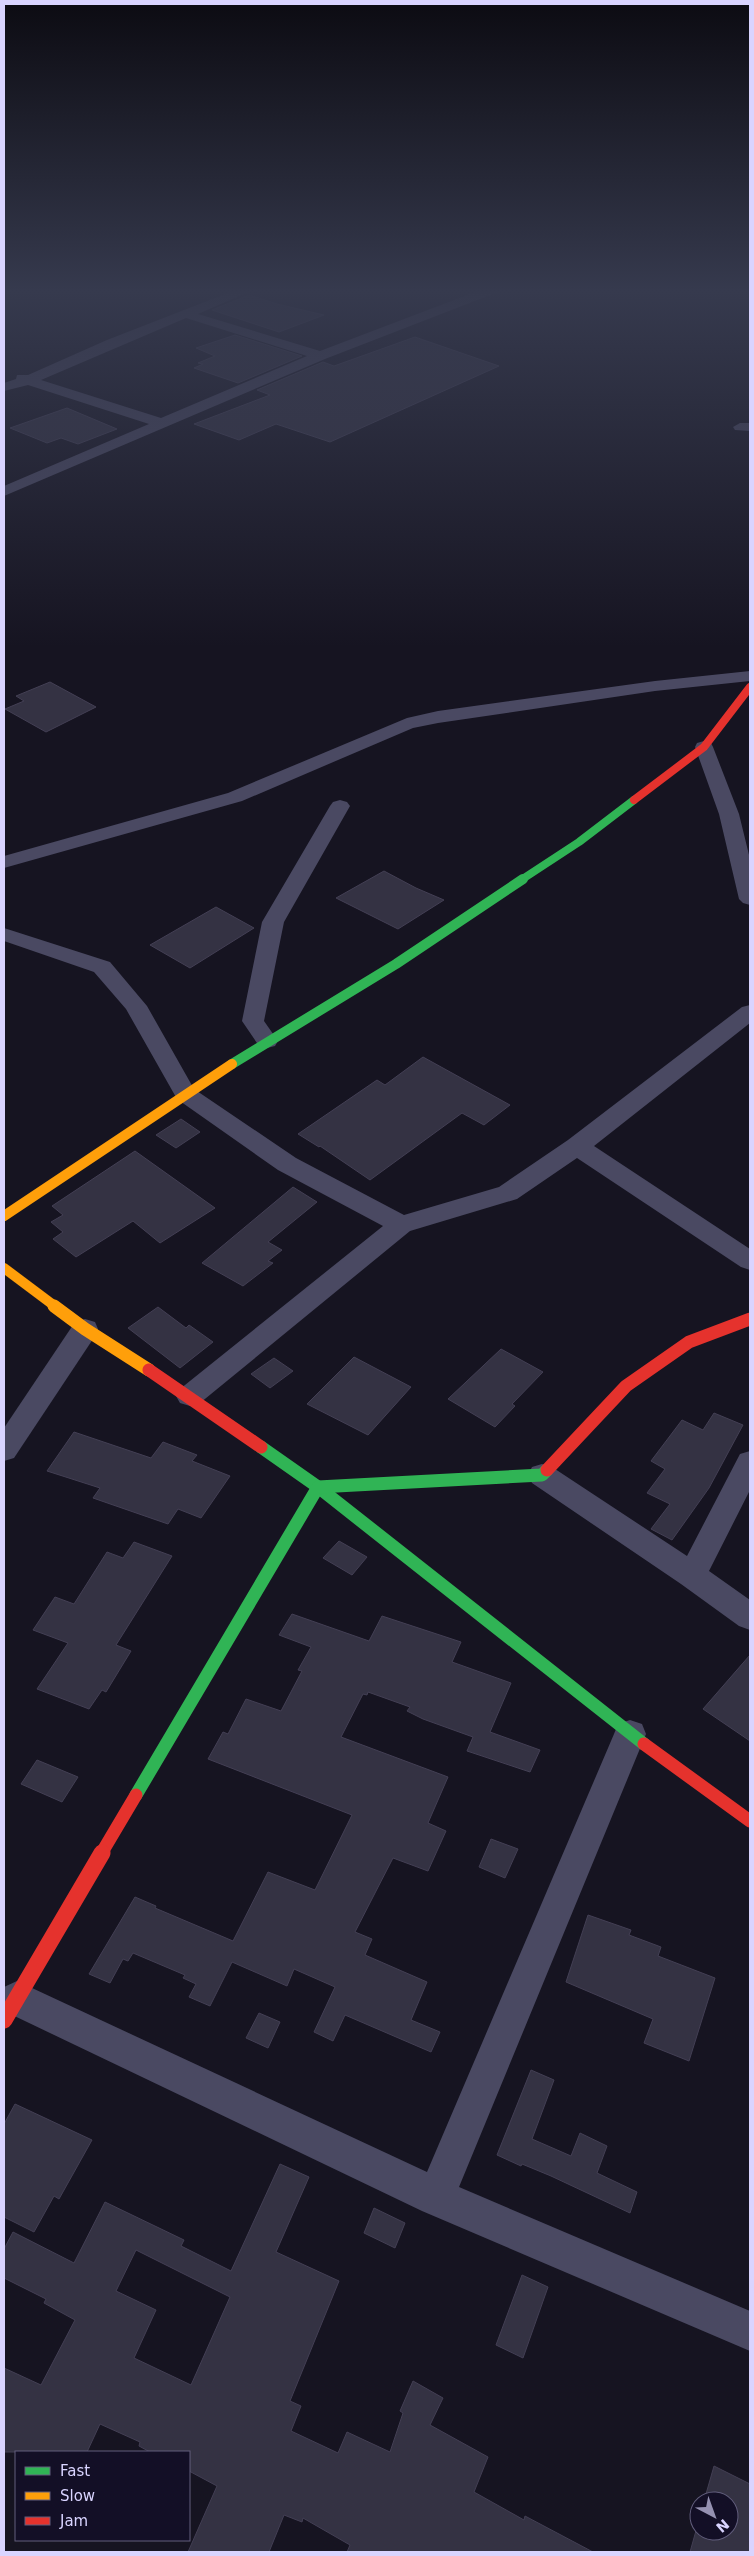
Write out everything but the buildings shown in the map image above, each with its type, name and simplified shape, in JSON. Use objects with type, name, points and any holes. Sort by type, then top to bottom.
[{"type":"street","points":[[116,408],[164,424]]},
{"type":"street","points":[[4,492],[200,408]]},
{"type":"street","points":[[4,862],[235,797],[406,724],[438,717],[626,690],[750,676]]},
{"type":"street","points":[[4,1216],[185,1094],[267,1041],[396,964],[580,842],[704,747],[750,687]]},
{"type":"street","points":[[704,747],[729,814],[750,899]]},
{"type":"street","points":[[267,1041],[253,1021],[273,922],[340,806]]},
{"type":"street","points":[[4,934],[102,967],[136,1006],[185,1094],[287,1164],[401,1225]]},
{"type":"street","points":[[190,1396],[401,1225],[508,1193],[577,1146],[750,1012]]},
{"type":"street","points":[[577,1146],[750,1261]]},
{"type":"street","points":[[4,1268],[85,1329],[190,1396],[318,1487],[630,1734],[750,1821]]},
{"type":"street","points":[[542,1475],[626,1386],[689,1342],[750,1319]]},
{"type":"street","points":[[4,1450],[85,1329]]},
{"type":"street","points":[[692,1575],[750,1462]]},
{"type":"street","points":[[318,1487],[542,1475],[692,1575],[750,1617]]},
{"type":"street","points":[[318,1487],[10,2009],[436,2197],[750,2331]]},
{"type":"street","points":[[436,2197],[630,1734]]},
{"type":"traffic: fast","points":[[232,1064],[396,964],[579,842],[634,800]]},
{"type":"traffic: fast","points":[[261,1447],[318,1487],[644,1744]]},
{"type":"traffic: fast","points":[[136,1795],[318,1487],[542,1475],[547,1470]]},
{"type":"traffic: slow","points":[[4,1216],[232,1064]]},
{"type":"traffic: slow","points":[[4,1268],[85,1329],[149,1370]]},
{"type":"traffic: jam","points":[[634,800],[704,747],[750,687]]},
{"type":"traffic: jam","points":[[547,1470],[626,1386],[689,1342],[750,1319]]},
{"type":"traffic: jam","points":[[149,1370],[261,1447]]},
{"type":"traffic: jam","points":[[644,1744],[750,1821]]},
{"type":"traffic: jam","points":[[4,2020],[136,1795]]}]
